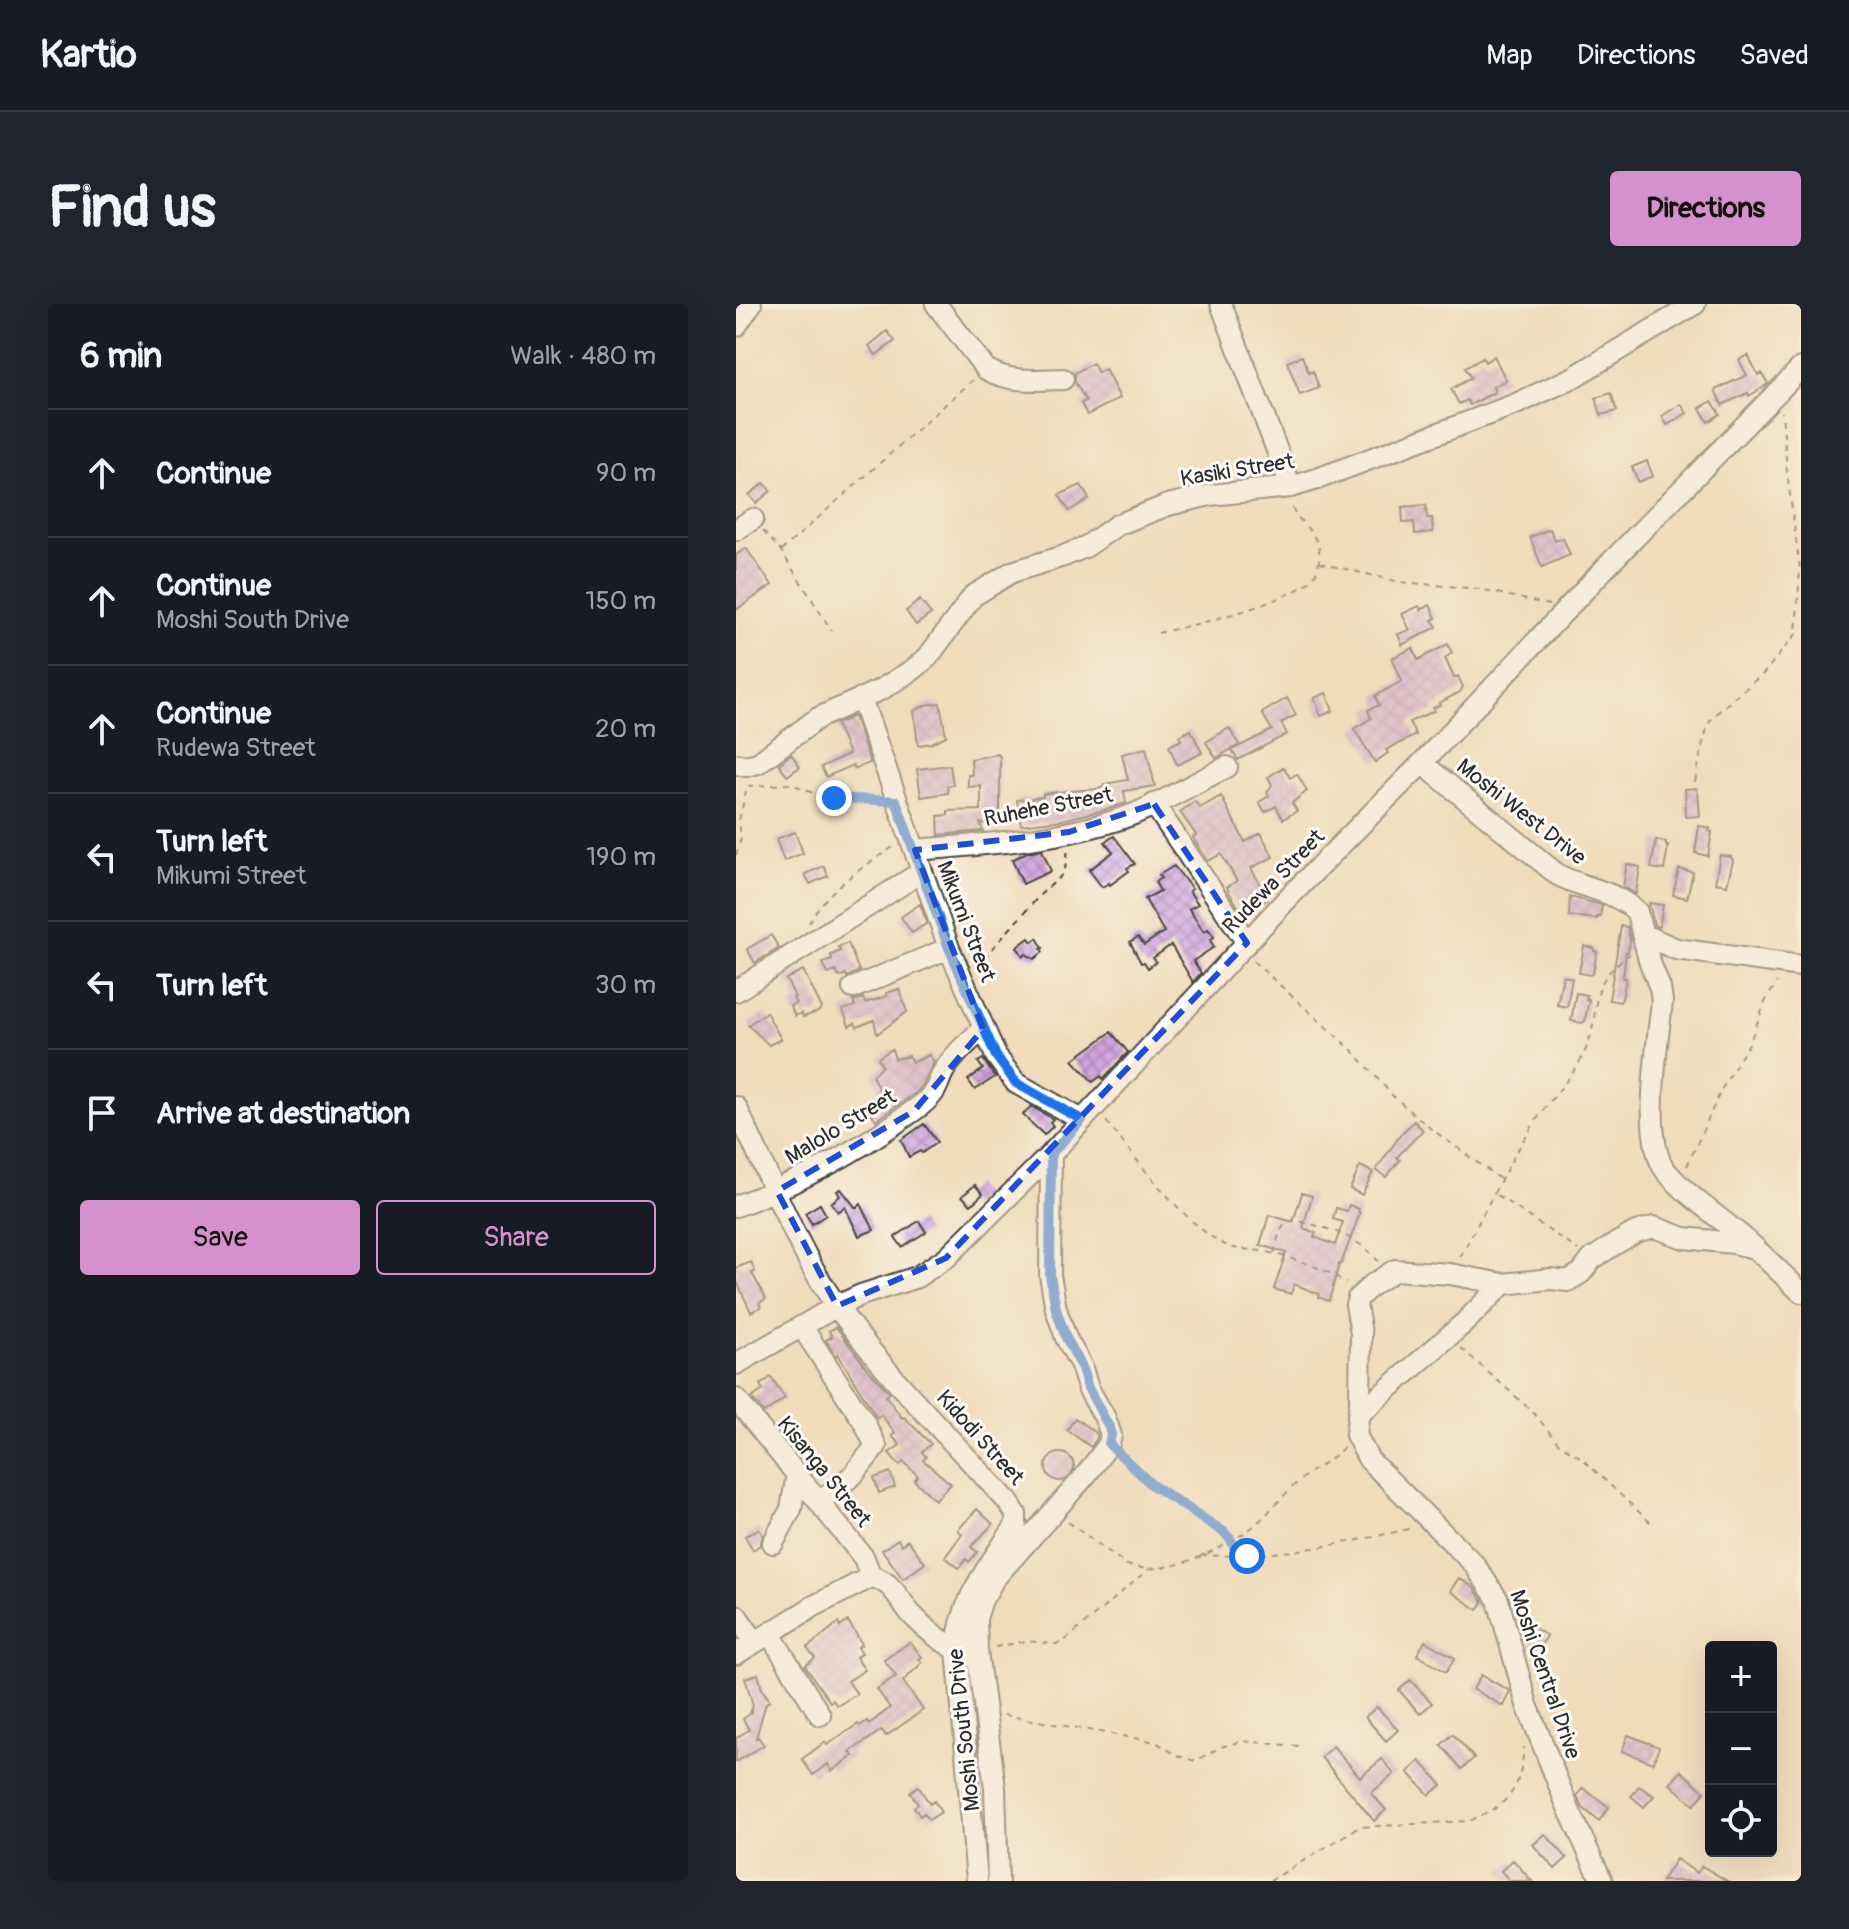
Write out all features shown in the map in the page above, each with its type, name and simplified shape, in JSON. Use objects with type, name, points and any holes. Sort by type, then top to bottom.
[{"type":"street","points":[[736,326],[751,304]]},
{"type":"street","points":[[936,304],[986,369],[998,376],[1015,379],[1063,379]]},
{"type":"street","points":[[1221,304],[1291,487]]},
{"type":"street","name":"Kasiki Street","points":[[743,772],[818,718],[882,689],[928,657],[973,596],[1012,572],[1064,556],[1087,546],[1117,525],[1168,505],[1210,495],[1291,487],[1516,404],[1572,378],[1695,304]]},
{"type":"street","name":"Rudewa Street","points":[[736,1364],[837,1306],[917,1277],[933,1268],[1051,1154],[1243,947],[1801,368]]},
{"type":"street","name":"Mikumi Street","points":[[861,698],[949,948],[983,1029],[1005,1071],[1016,1083],[1089,1114]]},
{"type":"street","name":"Moshi West Drive","points":[[1422,763],[1558,875],[1575,884],[1599,889],[1631,907],[1641,922],[1643,940],[1662,1001],[1653,1106],[1654,1143],[1664,1168],[1681,1187],[1755,1248]]},
{"type":"street","name":"Ruhehe Street","points":[[912,842],[971,845],[1069,832],[1112,821],[1154,804],[1227,767]]},
{"type":"street","points":[[1154,804],[1243,947]]},
{"type":"street","points":[[736,991],[921,872]]},
{"type":"street","points":[[1643,940],[1676,949],[1794,965]]},
{"type":"street","points":[[853,988],[949,948]]},
{"type":"street","name":"Malolo Street","points":[[736,1206],[777,1191],[864,1145],[914,1111],[934,1091],[957,1053],[983,1029]]},
{"type":"street","name":"Kidodi Street","points":[[736,1107],[807,1254],[837,1306],[1016,1514],[1016,1525],[966,1603],[961,1618],[967,1650],[977,1881]]},
{"type":"street","points":[[1051,1154],[1050,1275],[1056,1309],[1088,1388],[1109,1427],[1109,1444]]},
{"type":"street","points":[[1357,1425],[1361,1333],[1356,1305],[1358,1298],[1395,1270],[1450,1274],[1503,1284],[1551,1279],[1568,1281],[1581,1273],[1592,1259],[1636,1232],[1654,1227],[1684,1238],[1755,1248],[1801,1292]]},
{"type":"street","points":[[1357,1425],[1503,1284]]},
{"type":"street","points":[[802,1327],[864,1422],[876,1446],[853,1475],[821,1501]]},
{"type":"street","name":"Kisanga Street","points":[[736,1399],[821,1501],[864,1558],[871,1577]]},
{"type":"street","name":"Moshi Central Drive","points":[[1357,1425],[1369,1460],[1474,1564],[1498,1600],[1527,1705],[1569,1810],[1602,1881]]},
{"type":"street","name":"Moshi South Drive","points":[[998,1881],[995,1788],[987,1713],[967,1650],[982,1600],[994,1579],[1085,1476],[1109,1444]]},
{"type":"street","points":[[773,1543],[791,1509],[797,1474]]},
{"type":"street","points":[[736,1654],[814,1606],[871,1577],[881,1578],[927,1629],[967,1650]]},
{"type":"street","points":[[736,1615],[763,1638],[820,1715]]},
{"type":"path","points":[[781,551],[986,369]]},
{"type":"path","points":[[1695,782],[1710,721],[1764,673],[1796,634],[1798,625],[1800,569],[1782,430],[1782,387]]},
{"type":"path","points":[[1158,633],[1210,620],[1290,593],[1310,581],[1319,562],[1317,543],[1293,511],[1291,487]]},
{"type":"path","points":[[744,524],[781,551],[832,631]]},
{"type":"path","points":[[1319,562],[1400,582],[1480,589],[1523,597],[1564,613]]},
{"type":"path","points":[[1798,625],[1801,632]]},
{"type":"path","points":[[736,855],[741,838],[739,820],[743,772],[834,798],[896,801]]},
{"type":"path","points":[[963,980],[1060,877],[1068,859],[1069,832]]},
{"type":"path","points":[[798,951],[812,916],[829,896],[858,871],[912,842]]},
{"type":"path","points":[[1450,1274],[1533,1124],[1571,1076],[1585,1052],[1594,1018],[1596,992],[1605,977],[1643,940]]},
{"type":"path","points":[[1243,947],[1353,1051],[1393,1096],[1430,1128],[1503,1181]]},
{"type":"path","points":[[1681,1187],[1688,1162],[1721,1090],[1750,1042],[1765,1002],[1794,965]]},
{"type":"path","points":[[1089,1114],[1200,1227],[1232,1248],[1274,1255],[1327,1272],[1343,1280],[1358,1298]]},
{"type":"path","points":[[1496,1194],[1592,1259]]},
{"type":"path","points":[[1274,1255],[1281,1228],[1294,1220],[1344,1233],[1363,1245],[1388,1274]]},
{"type":"path","points":[[1448,1337],[1533,1412],[1559,1444],[1580,1457],[1652,1524]]},
{"type":"path","points":[[1053,1511],[1099,1541],[1127,1565],[1150,1568],[1171,1565],[1231,1540],[1250,1528],[1279,1504],[1302,1479],[1334,1457],[1357,1425]]},
{"type":"path","points":[[1109,1444],[1152,1485],[1224,1532],[1238,1556]]},
{"type":"path","points":[[1198,1555],[1238,1556],[1337,1544],[1432,1524]]},
{"type":"path","points":[[967,1650],[1027,1641],[1062,1643],[1150,1568]]},
{"type":"path","points":[[987,1713],[1147,1740],[1195,1761],[1221,1747],[1241,1741],[1298,1746]]},
{"type":"path","points":[[1270,1881],[1359,1827],[1469,1821],[1486,1814],[1512,1794],[1521,1778],[1525,1740]]},
{"type":"highlighted area","points":[[1154,804],[1247,943],[946,1258],[837,1306],[777,1191],[914,1111],[983,1029],[915,850],[1069,832]]},
{"type":"building","points":[[887,331],[895,341],[876,355],[869,346]]},
{"type":"building","points":[[1748,355],[1758,375],[1762,373],[1768,384],[1749,396],[1748,393],[1722,405],[1715,390],[1747,375],[1739,360]]},
{"type":"building","points":[[1302,356],[1309,373],[1313,371],[1319,388],[1300,395],[1287,362]]},
{"type":"building","points":[[1494,356],[1506,380],[1493,387],[1495,392],[1470,405],[1467,400],[1459,404],[1451,389],[1471,378],[1465,368]]},
{"type":"building","points":[[1093,363],[1098,373],[1105,369],[1120,398],[1087,415],[1081,403],[1086,401],[1075,382],[1075,373]]},
{"type":"building","points":[[1611,393],[1617,411],[1601,415],[1596,398]]},
{"type":"building","points":[[1712,401],[1720,414],[1708,422],[1700,408]]},
{"type":"building","points":[[1681,404],[1687,413],[1667,425],[1662,416]]},
{"type":"building","points":[[1647,461],[1653,476],[1638,482],[1632,467]]},
{"type":"building","points":[[764,483],[771,491],[756,503],[749,495]]},
{"type":"building","points":[[1081,485],[1089,499],[1069,511],[1059,495]]},
{"type":"building","points":[[1426,505],[1427,518],[1432,518],[1433,532],[1415,534],[1414,522],[1403,523],[1402,507]]},
{"type":"building","points":[[1550,529],[1555,541],[1563,538],[1570,555],[1542,567],[1530,537]]},
{"type":"building","points":[[746,548],[772,585],[736,610],[736,555]]},
{"type":"building","points":[[920,600],[931,614],[916,625],[906,611]]},
{"type":"building","points":[[1430,605],[1436,618],[1432,620],[1437,627],[1402,645],[1398,634],[1410,630],[1402,614],[1419,606],[1421,610]]},
{"type":"building","points":[[1448,644],[1452,653],[1445,658],[1454,678],[1458,676],[1463,687],[1460,692],[1439,703],[1433,708],[1434,711],[1409,722],[1416,735],[1386,750],[1388,753],[1375,762],[1354,729],[1371,718],[1368,710],[1379,705],[1375,696],[1402,681],[1392,658],[1413,648],[1418,660]]},
{"type":"building","points":[[1326,693],[1333,711],[1321,716],[1314,698]]},
{"type":"building","points":[[1287,698],[1296,715],[1281,723],[1287,734],[1238,760],[1232,750],[1272,730],[1262,713]]},
{"type":"building","points":[[940,703],[946,736],[918,745],[914,711],[925,705]]},
{"type":"building","points":[[854,716],[870,763],[854,769],[853,765],[826,777],[821,767],[849,754],[836,724]]},
{"type":"building","points":[[1229,728],[1239,745],[1216,758],[1206,742]]},
{"type":"building","points":[[1191,730],[1202,753],[1177,765],[1169,746]]},
{"type":"building","points":[[1146,748],[1155,786],[1124,791],[1126,803],[1104,810],[1021,825],[1017,800],[1096,789],[1104,787],[1104,784],[1128,780],[1122,754]]},
{"type":"building","points":[[791,754],[800,767],[787,776],[779,764]]},
{"type":"building","points":[[998,754],[1000,824],[980,823],[983,831],[939,835],[938,816],[948,815],[948,811],[981,810],[981,786],[968,787],[968,775],[972,775],[971,759]]},
{"type":"building","points":[[950,765],[953,785],[947,786],[948,793],[921,797],[917,769]]},
{"type":"building","points":[[1284,767],[1290,778],[1297,774],[1307,791],[1292,803],[1297,811],[1283,819],[1276,806],[1265,812],[1259,802],[1269,796],[1267,792],[1272,785],[1268,777]]},
{"type":"building","points":[[1696,788],[1700,816],[1686,817],[1685,789]]},
{"type":"building","points":[[1221,796],[1245,842],[1261,833],[1273,857],[1251,868],[1268,899],[1249,912],[1245,905],[1239,908],[1229,892],[1227,887],[1237,881],[1221,854],[1208,861],[1193,837],[1196,835],[1180,812],[1195,801],[1200,808]]},
{"type":"building","points":[[1699,826],[1710,828],[1712,832],[1708,856],[1695,853]]},
{"type":"building","points":[[795,832],[803,853],[784,861],[776,839]]},
{"type":"building","points":[[1114,836],[1135,864],[1110,885],[1102,887],[1089,870],[1113,852],[1105,842]]},
{"type":"building","points":[[1656,840],[1666,842],[1668,846],[1664,870],[1651,868]]},
{"type":"building","points":[[1042,850],[1051,871],[1023,884],[1012,860],[1027,852]]},
{"type":"building","points":[[1720,855],[1731,857],[1733,861],[1727,885],[1715,883]]},
{"type":"building","points":[[1627,864],[1640,867],[1636,894],[1623,887]]},
{"type":"building","points":[[824,866],[828,876],[810,884],[805,874]]},
{"type":"building","points":[[1174,866],[1192,889],[1189,891],[1198,904],[1189,909],[1204,932],[1208,929],[1214,937],[1210,940],[1214,947],[1193,961],[1201,973],[1193,982],[1171,945],[1153,958],[1156,962],[1148,968],[1144,962],[1141,963],[1130,942],[1138,937],[1144,945],[1164,932],[1145,899],[1160,891],[1155,882],[1161,878],[1159,875]]},
{"type":"building","points":[[1679,869],[1693,872],[1687,898],[1673,895]]},
{"type":"building","points":[[1570,897],[1602,905],[1600,917],[1569,916]]},
{"type":"building","points":[[1649,903],[1663,905],[1659,927],[1654,925]]},
{"type":"building","points":[[920,904],[927,923],[912,933],[901,917]]},
{"type":"building","points":[[1621,926],[1627,927],[1630,939],[1620,1002],[1609,1000]]},
{"type":"building","points":[[771,935],[779,948],[755,963],[747,949]]},
{"type":"building","points":[[1029,938],[1032,942],[1037,938],[1043,948],[1043,952],[1034,959],[1026,954],[1023,956],[1017,947]]},
{"type":"building","points":[[848,943],[859,971],[847,977],[846,974],[839,977],[836,971],[828,974],[823,963],[832,960],[831,955],[840,951],[838,947]]},
{"type":"building","points":[[1584,946],[1597,952],[1590,975],[1579,973]]},
{"type":"building","points":[[803,970],[822,1008],[803,1017],[801,1013],[795,1016],[790,1006],[796,1003],[786,979]]},
{"type":"building","points":[[1563,976],[1572,978],[1567,1007],[1557,1005]]},
{"type":"building","points":[[899,989],[907,1012],[877,1034],[874,1020],[857,1027],[855,1023],[849,1026],[843,1010],[855,1006],[853,1001],[863,998],[865,1003]]},
{"type":"building","points":[[1576,993],[1587,995],[1586,999],[1589,999],[1582,1023],[1571,1021]]},
{"type":"building","points":[[766,1012],[781,1039],[769,1045],[748,1025]]},
{"type":"building","points":[[1111,1032],[1128,1052],[1103,1079],[1101,1076],[1093,1082],[1073,1060]]},
{"type":"building","points":[[892,1049],[895,1059],[909,1056],[912,1063],[929,1055],[934,1062],[917,1092],[876,1120],[865,1104],[881,1093],[872,1076],[882,1066],[878,1058]]},
{"type":"building","points":[[983,1059],[995,1077],[975,1090],[968,1080],[983,1069],[978,1062]]},
{"type":"building","points":[[1031,1106],[1053,1119],[1050,1122],[1053,1126],[1044,1135],[1023,1115]]},
{"type":"building","points":[[1414,1121],[1423,1130],[1397,1157],[1400,1160],[1386,1177],[1376,1170]]},
{"type":"building","points":[[924,1124],[937,1142],[922,1153],[920,1151],[909,1157],[901,1140]]},
{"type":"building","points":[[1360,1166],[1373,1172],[1362,1195],[1350,1189]]},
{"type":"building","points":[[975,1185],[983,1194],[971,1205],[962,1196]]},
{"type":"building","points":[[841,1189],[856,1208],[861,1204],[874,1230],[859,1236],[845,1207],[838,1212],[831,1203],[840,1196],[837,1191]]},
{"type":"building","points":[[1302,1193],[1312,1196],[1303,1228],[1316,1233],[1314,1237],[1335,1245],[1343,1222],[1333,1219],[1336,1208],[1347,1211],[1349,1205],[1359,1209],[1360,1213],[1339,1264],[1329,1301],[1294,1284],[1291,1294],[1274,1289],[1286,1253],[1260,1245],[1269,1215],[1293,1222]]},
{"type":"building","points":[[820,1204],[826,1215],[812,1224],[805,1213]]},
{"type":"building","points":[[919,1221],[926,1232],[902,1247],[895,1237]]},
{"type":"building","points":[[751,1262],[755,1272],[752,1273],[766,1299],[759,1303],[761,1307],[751,1312],[736,1280],[736,1268]]},
{"type":"building","points":[[836,1327],[890,1393],[886,1396],[902,1418],[931,1444],[922,1452],[926,1457],[923,1460],[951,1484],[935,1500],[914,1480],[918,1476],[904,1462],[899,1465],[889,1453],[900,1445],[892,1436],[895,1433],[881,1415],[877,1418],[826,1340],[832,1337],[829,1331]]},
{"type":"building","points":[[771,1377],[785,1398],[764,1413],[752,1398],[763,1390],[760,1385]]},
{"type":"building","points":[[1075,1418],[1097,1434],[1091,1447],[1067,1430]]},
{"type":"building","points":[[1060,1453],[1070,1457],[1074,1467],[1070,1477],[1060,1481],[1050,1477],[1046,1467],[1050,1457]]},
{"type":"building","points":[[890,1472],[895,1487],[879,1493],[874,1478]]},
{"type":"building","points":[[977,1509],[993,1524],[971,1547],[977,1552],[959,1568],[945,1557],[962,1534],[958,1530]]},
{"type":"building","points":[[759,1529],[763,1535],[760,1545],[753,1550],[745,1536]]},
{"type":"building","points":[[898,1539],[901,1545],[908,1540],[925,1563],[903,1579],[882,1550]]},
{"type":"building","points":[[1459,1578],[1474,1588],[1483,1602],[1478,1610],[1450,1591]]},
{"type":"building","points":[[1519,1618],[1547,1636],[1538,1650],[1522,1639],[1517,1621]]},
{"type":"building","points":[[848,1621],[862,1644],[858,1647],[862,1653],[856,1657],[865,1670],[848,1681],[857,1694],[837,1706],[833,1700],[830,1702],[805,1666],[815,1658],[807,1648],[838,1623],[840,1627]]},
{"type":"building","points":[[1425,1641],[1455,1658],[1446,1672],[1417,1655]]},
{"type":"building","points":[[910,1642],[922,1657],[919,1659],[922,1663],[903,1681],[923,1710],[886,1736],[882,1730],[850,1752],[853,1756],[832,1771],[828,1764],[813,1775],[802,1759],[858,1724],[860,1726],[867,1721],[869,1724],[890,1708],[877,1689],[896,1676],[884,1660]]},
{"type":"building","points":[[758,1674],[762,1689],[770,1701],[766,1703],[756,1738],[764,1745],[736,1762],[736,1738],[749,1730],[743,1719],[750,1714],[753,1705],[745,1678]]},
{"type":"building","points":[[1481,1675],[1510,1691],[1503,1706],[1473,1689]]},
{"type":"building","points":[[1410,1680],[1432,1703],[1420,1714],[1399,1690]]},
{"type":"building","points":[[1377,1707],[1398,1730],[1386,1741],[1365,1717]]},
{"type":"building","points":[[1453,1734],[1474,1758],[1462,1769],[1441,1745]]},
{"type":"building","points":[[1628,1735],[1659,1747],[1653,1763],[1622,1751]]},
{"type":"building","points":[[1333,1746],[1360,1777],[1382,1759],[1394,1774],[1371,1793],[1386,1810],[1374,1821],[1321,1757]]},
{"type":"building","points":[[1420,1761],[1442,1785],[1429,1795],[1408,1772]]},
{"type":"building","points":[[1681,1771],[1705,1792],[1694,1805],[1670,1784]]},
{"type":"building","points":[[918,1786],[930,1804],[934,1801],[941,1812],[929,1820],[924,1813],[920,1816],[914,1807],[918,1804],[910,1792]]},
{"type":"building","points":[[1639,1786],[1654,1796],[1644,1807],[1631,1796]]},
{"type":"building","points":[[1583,1788],[1609,1807],[1599,1821],[1583,1808],[1577,1796]]},
{"type":"building","points":[[1545,1834],[1567,1858],[1555,1869],[1533,1845]]},
{"type":"building","points":[[1676,1859],[1697,1873],[1702,1866],[1727,1881],[1662,1881]]},
{"type":"building","points":[[1513,1860],[1532,1881],[1510,1881],[1501,1871]]},
{"type":"route","points":[[834,798],[896,801],[949,948],[996,1056],[1016,1083],[1082,1120],[1051,1154],[1050,1275],[1056,1309],[1066,1338],[1109,1427],[1109,1444],[1152,1485],[1224,1532],[1238,1556],[1247,1556]]}]
